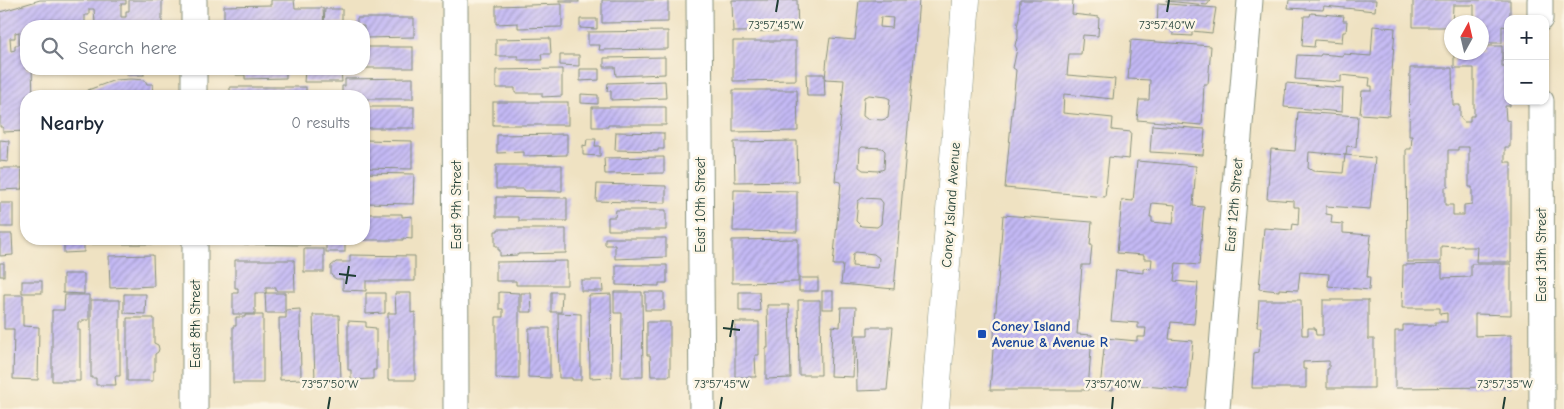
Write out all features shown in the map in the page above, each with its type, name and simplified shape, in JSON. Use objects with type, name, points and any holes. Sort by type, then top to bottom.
[{"type":"main road","name":"Coney Island Avenue","points":[[935,409],[966,0]]},
{"type":"street","points":[[194,0],[194,20]]},
{"type":"street","name":"East 9th Street","points":[[455,0],[456,409]]},
{"type":"street","name":"East 10th Street","points":[[698,0],[702,409]]},
{"type":"street","name":"East 12th Street","points":[[1217,409],[1250,0]]},
{"type":"street","points":[[1540,0],[1540,15]]},
{"type":"street","points":[[194,75],[194,90]]},
{"type":"street","name":"East 13th Street","points":[[1541,105],[1542,409]]},
{"type":"street","name":"East 8th Street","points":[[194,245],[195,409]]},
{"type":"building","points":[[40,0],[126,0],[126,4],[121,4],[121,17],[126,17],[126,11],[129,11],[129,0],[162,0],[162,20],[95,20],[94,9],[89,9],[89,15],[85,15],[85,20],[20,20],[20,75],[32,75],[33,90],[20,90],[20,131],[3,132],[3,127],[0,127],[0,12]],"holes":[[[19,32],[19,45],[15,45],[15,50],[11,51],[10,38],[15,38],[15,33]]]},
{"type":"building","points":[[271,0],[294,0],[295,8],[323,8],[324,20],[224,20],[224,6],[271,5]]},
{"type":"building","points":[[559,0],[579,0],[579,2],[559,2]]},
{"type":"building","points":[[602,0],[668,0],[668,22],[602,23]]},
{"type":"building","points":[[732,0],[797,0],[798,31],[733,32]]},
{"type":"building","points":[[859,0],[919,0],[894,289],[841,284],[843,265],[833,265],[841,182],[835,181],[844,80],[825,79],[827,58],[830,38],[855,40]],"holes":[[[881,17],[893,18],[892,28],[880,27]],[[869,95],[890,99],[888,118],[882,120],[867,119],[863,116],[864,97]],[[862,147],[882,148],[885,151],[884,169],[878,171],[863,170],[859,167],[860,149]],[[862,198],[880,199],[883,203],[881,224],[877,227],[861,226],[856,221],[858,201]],[[856,252],[874,254],[879,258],[878,268],[852,266],[853,254]]]},
{"type":"building","points":[[1020,0],[1073,0],[1072,14],[1099,17],[1098,36],[1083,35],[1081,54],[1069,54],[1067,75],[1115,79],[1113,99],[1064,94],[1063,113],[1113,118],[1112,130],[1131,132],[1129,159],[1109,157],[1105,197],[1005,188],[1016,70],[1013,68],[1017,49],[1015,46],[1018,39],[1017,27]]},
{"type":"building","points":[[1166,0],[1211,0],[1207,5]]},
{"type":"building","points":[[1289,0],[1376,0],[1375,11],[1324,6],[1323,10],[1288,8]]},
{"type":"building","points":[[1413,0],[1510,0],[1510,15],[1504,15],[1502,43],[1489,43],[1489,15],[1474,15],[1474,5],[1453,5],[1453,15],[1444,15],[1444,27],[1413,27]]},
{"type":"building","points":[[1158,3],[1216,8],[1212,33],[1192,31],[1192,36],[1173,35],[1173,30],[1157,28]]},
{"type":"building","points":[[562,4],[562,27],[518,28],[518,23],[496,24],[496,6]]},
{"type":"building","points":[[325,9],[342,9],[342,20],[324,20]]},
{"type":"building","points":[[1311,13],[1344,16],[1343,21],[1347,21],[1346,32],[1343,32],[1342,42],[1315,40],[1314,47],[1302,46],[1304,16],[1310,16]]},
{"type":"building","points":[[357,18],[414,18],[414,37],[370,38],[370,20],[357,20]]},
{"type":"building","points":[[580,19],[597,19],[597,29],[580,28]]},
{"type":"building","points":[[1373,26],[1395,28],[1389,116],[1360,114],[1362,91],[1372,91],[1372,86],[1369,86],[1370,78],[1341,75],[1341,82],[1295,79],[1297,55],[1320,56],[1321,54],[1343,56],[1343,54],[1371,56]]},
{"type":"building","points":[[668,31],[668,49],[599,50],[600,45],[588,45],[588,32]]},
{"type":"building","points":[[550,38],[551,54],[541,54],[542,60],[518,60],[518,56],[496,56],[496,39]]},
{"type":"building","points":[[1131,40],[1211,46],[1208,84],[1204,84],[1202,125],[1137,120],[1139,100],[1149,100],[1150,80],[1128,79]]},
{"type":"building","points":[[733,41],[796,41],[796,80],[733,81]]},
{"type":"building","points":[[1489,46],[1502,46],[1504,105],[1510,105],[1505,106],[1506,120],[1510,121],[1510,147],[1505,147],[1505,162],[1511,162],[1511,262],[1476,262],[1477,247],[1463,247],[1463,245],[1457,247],[1441,246],[1441,262],[1407,262],[1406,149],[1411,149],[1412,136],[1409,136],[1410,68],[1452,68],[1453,105],[1460,105],[1460,117],[1464,122],[1470,122],[1470,116],[1474,116],[1474,68],[1454,68],[1454,60],[1489,60]],"holes":[[[1458,147],[1469,147],[1469,187],[1472,187],[1472,204],[1464,205],[1464,215],[1453,215],[1453,205],[1445,205],[1445,187],[1448,187],[1448,150],[1458,150]]]},
{"type":"building","points":[[370,47],[413,47],[413,68],[370,68]]},
{"type":"building","points":[[560,55],[579,55],[579,66],[560,65]]},
{"type":"building","points":[[665,57],[665,74],[616,76],[615,67],[604,67],[604,58]]},
{"type":"building","points":[[562,69],[562,96],[542,97],[542,93],[515,93],[515,88],[496,88],[496,70]]},
{"type":"building","points":[[580,69],[599,69],[599,80],[580,81]]},
{"type":"building","points":[[806,74],[824,74],[825,96],[807,96]]},
{"type":"building","points":[[245,75],[286,75],[286,78],[245,79]]},
{"type":"building","points":[[305,75],[341,75],[342,82],[304,82]]},
{"type":"building","points":[[413,78],[413,99],[370,99],[370,90],[342,90],[342,86],[345,86],[345,79]]},
{"type":"building","points":[[115,80],[145,80],[147,84],[153,84],[152,90],[88,90]]},
{"type":"building","points":[[665,81],[666,98],[611,100],[611,91],[607,91],[608,83]]},
{"type":"building","points":[[1286,83],[1343,88],[1342,112],[1284,107]]},
{"type":"building","points":[[230,87],[306,87],[306,90],[230,90]]},
{"type":"building","points":[[733,90],[797,90],[798,131],[733,132]]},
{"type":"building","points":[[581,94],[598,95],[598,104],[581,103]]},
{"type":"building","points":[[493,102],[568,102],[568,125],[493,125]]},
{"type":"building","points":[[370,107],[414,107],[414,128],[370,128]]},
{"type":"building","points":[[592,107],[666,107],[666,125],[608,125],[608,127],[592,127]]},
{"type":"building","points":[[1298,112],[1358,116],[1356,147],[1347,146],[1346,155],[1309,152],[1308,168],[1313,171],[1343,173],[1345,155],[1375,158],[1370,209],[1326,206],[1326,214],[1332,215],[1331,223],[1343,224],[1343,233],[1371,235],[1367,277],[1370,277],[1369,290],[1328,286],[1329,274],[1300,272],[1298,290],[1259,289],[1264,228],[1292,230],[1293,224],[1298,225],[1299,207],[1294,207],[1294,201],[1267,199],[1271,149],[1295,151]]},
{"type":"building","points":[[1152,125],[1205,129],[1203,155],[1150,152]]},
{"type":"building","points":[[616,132],[664,133],[664,149],[658,149],[658,151],[615,150]]},
{"type":"building","points":[[567,134],[567,155],[524,156],[524,152],[497,153],[497,135]]},
{"type":"building","points":[[587,139],[596,139],[595,146],[600,146],[600,156],[583,155],[583,145],[586,146]]},
{"type":"building","points":[[0,140],[9,141],[8,162],[0,161]]},
{"type":"building","points":[[370,140],[412,141],[412,169],[370,168]]},
{"type":"building","points":[[797,141],[798,181],[735,182],[734,142]]},
{"type":"building","points":[[664,157],[664,173],[605,174],[604,158]]},
{"type":"building","points":[[1137,161],[1196,166],[1193,206],[1204,207],[1199,265],[1176,263],[1174,281],[1198,283],[1194,324],[1171,322],[1169,339],[1193,341],[1188,390],[1113,383],[1113,390],[1100,389],[1105,338],[1137,341],[1137,337],[1145,337],[1146,328],[1138,328],[1138,323],[1111,321],[1116,270],[1143,273],[1143,268],[1151,269],[1152,259],[1144,259],[1144,255],[1117,253],[1122,200],[1133,201]],"holes":[[[1152,203],[1175,205],[1173,224],[1152,222],[1152,217],[1150,217]]]},
{"type":"building","points":[[496,165],[562,165],[562,191],[496,189]]},
{"type":"building","points":[[0,168],[20,168],[20,189],[0,190]]},
{"type":"building","points":[[370,173],[414,174],[413,204],[370,203]]},
{"type":"building","points":[[597,184],[666,186],[666,203],[596,201]]},
{"type":"building","points":[[734,190],[797,191],[797,232],[733,231]]},
{"type":"building","points":[[496,197],[567,198],[567,221],[519,221],[519,217],[496,217]]},
{"type":"building","points":[[0,203],[13,203],[13,227],[0,227]]},
{"type":"building","points":[[616,210],[666,210],[666,230],[608,230],[608,217],[615,217]]},
{"type":"building","points":[[370,214],[402,214],[402,217],[412,216],[412,239],[403,238],[403,240],[370,240]]},
{"type":"building","points":[[1003,215],[1092,222],[1090,265],[1082,265],[1077,334],[1092,335],[1088,390],[990,390]]},
{"type":"building","points":[[498,229],[566,229],[566,253],[500,256],[498,246],[495,246],[495,231],[498,231]]},
{"type":"building","points":[[0,234],[12,234],[13,255],[0,256]]},
{"type":"building","points":[[605,238],[666,238],[666,257],[615,259],[615,245],[605,245]]},
{"type":"building","points":[[798,239],[798,282],[732,283],[732,240]]},
{"type":"building","points":[[64,245],[84,245],[84,252],[64,253]]},
{"type":"building","points":[[326,245],[345,245],[345,252],[326,252]]},
{"type":"building","points":[[304,249],[324,249],[324,272],[304,272]]},
{"type":"building","points":[[153,255],[154,286],[110,288],[109,256]]},
{"type":"building","points":[[350,255],[415,256],[415,281],[366,281],[366,291],[343,290],[343,279],[336,279],[331,275],[331,266],[336,262],[350,262]]},
{"type":"building","points":[[235,260],[294,260],[295,291],[276,291],[276,288],[266,288],[266,293],[255,293],[255,314],[233,314],[233,293],[238,293],[238,288],[235,288]]},
{"type":"building","points":[[567,261],[567,285],[516,285],[516,281],[496,281],[496,262]]},
{"type":"building","points":[[0,263],[4,263],[4,276],[0,276]]},
{"type":"building","points":[[1442,264],[1442,278],[1471,277],[1471,264],[1511,264],[1511,315],[1475,314],[1475,336],[1511,335],[1511,387],[1395,388],[1395,331],[1403,331],[1403,325],[1435,325],[1435,322],[1447,322],[1447,313],[1440,314],[1440,308],[1402,308],[1403,265]]},
{"type":"building","points":[[616,265],[667,265],[667,283],[659,283],[659,286],[616,285]]},
{"type":"building","points":[[63,274],[84,274],[84,294],[63,293]]},
{"type":"building","points":[[799,278],[818,278],[818,291],[799,291]]},
{"type":"building","points":[[581,280],[602,280],[603,291],[581,291]]},
{"type":"building","points":[[22,281],[42,281],[42,293],[22,293]]},
{"type":"building","points":[[822,291],[833,291],[833,309],[822,309]]},
{"type":"building","points":[[499,292],[519,293],[519,379],[496,378],[496,317],[503,317],[503,309],[499,309]]},
{"type":"building","points":[[551,292],[562,292],[561,312],[551,312]]},
{"type":"building","points":[[614,292],[642,292],[643,377],[621,377],[622,313],[614,313]]},
{"type":"building","points":[[645,292],[664,292],[664,310],[645,310]]},
{"type":"building","points":[[739,292],[759,292],[760,311],[739,311]]},
{"type":"building","points":[[265,293],[285,293],[285,313],[266,313]]},
{"type":"building","points":[[366,293],[385,293],[385,313],[366,314]]},
{"type":"building","points":[[395,293],[411,293],[411,313],[415,312],[415,380],[388,380],[388,313],[396,313]]},
{"type":"building","points":[[521,293],[531,293],[532,312],[521,312]]},
{"type":"building","points":[[124,294],[146,294],[145,314],[124,313]]},
{"type":"building","points":[[611,294],[612,377],[590,378],[589,295]]},
{"type":"building","points":[[4,295],[23,295],[23,326],[39,327],[38,380],[13,379],[14,329],[4,329]]},
{"type":"building","points":[[65,295],[89,295],[89,320],[78,322],[78,330],[80,330],[80,381],[52,381],[52,310],[64,310]]},
{"type":"building","points":[[91,300],[120,300],[120,376],[115,376],[116,385],[96,385],[96,378],[91,378]]},
{"type":"building","points":[[798,300],[820,300],[821,375],[799,375]]},
{"type":"building","points":[[1259,300],[1301,300],[1302,335],[1308,335],[1308,328],[1315,328],[1316,335],[1323,335],[1323,300],[1368,300],[1368,339],[1374,339],[1374,388],[1327,388],[1329,361],[1303,362],[1303,369],[1306,369],[1306,388],[1252,388],[1254,353],[1259,352],[1261,327],[1257,327]]},
{"type":"building","points":[[767,305],[789,305],[791,378],[766,379],[766,348],[768,348]]},
{"type":"building","points":[[841,307],[856,307],[853,377],[830,376],[832,326],[840,327]]},
{"type":"building","points":[[300,309],[301,379],[280,380],[279,318],[286,318],[286,310]]},
{"type":"building","points":[[558,313],[581,314],[581,380],[559,378]]},
{"type":"building","points":[[245,315],[263,315],[263,383],[233,383],[233,326],[236,326],[236,317],[245,317]]},
{"type":"building","points":[[313,315],[339,315],[341,380],[315,381]]},
{"type":"building","points":[[127,318],[154,318],[154,343],[158,345],[159,349],[155,354],[153,381],[127,381]]},
{"type":"building","points":[[348,321],[366,322],[366,327],[376,328],[376,370],[373,370],[373,379],[351,380],[351,370],[348,370]]},
{"type":"building","points":[[647,322],[670,322],[670,376],[651,376],[650,355],[647,355]]},
{"type":"building","points":[[735,322],[759,322],[759,355],[755,355],[756,377],[735,377]]},
{"type":"building","points":[[868,327],[893,327],[887,390],[857,391],[856,335],[868,335]]},
{"type":"building","points":[[529,328],[550,328],[550,378],[528,377]]},
{"type":"place","name":"Coney Island Avenue & Avenue R","points":[[982,334]]}]
